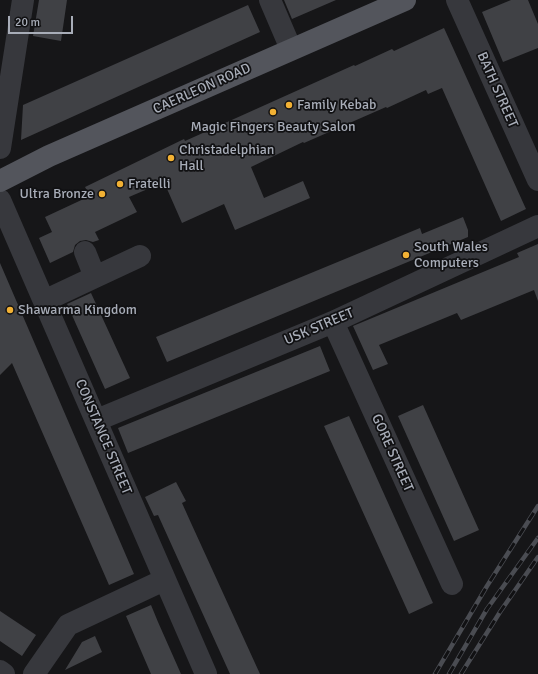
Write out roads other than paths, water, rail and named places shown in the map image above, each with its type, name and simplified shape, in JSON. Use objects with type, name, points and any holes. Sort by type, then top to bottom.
[{"type":"main road","name":"CAERLEON ROAD","points":[[0,181],[49,156],[405,0]]},
{"type":"street","points":[[0,148],[23,0]]},
{"type":"street","points":[[270,0],[291,49]]},
{"type":"street","name":"BATH STREET","points":[[457,0],[538,180]]},
{"type":"street","name":"CONSTANCE STREET","points":[[0,200],[97,420],[164,580],[206,674]]},
{"type":"street","name":"USK STREET","points":[[97,420],[333,322],[538,226]]},
{"type":"street","points":[[85,252],[95,277]]},
{"type":"street","points":[[44,301],[140,256]]},
{"type":"street","name":"GORE STREET","points":[[333,322],[452,584]]},
{"type":"street","points":[[34,674],[68,625],[164,580]]},
{"type":"street","points":[[0,671],[4,674]]},
{"type":"railway","points":[[435,674],[487,586],[538,506]]},
{"type":"railway","points":[[449,674],[487,609],[538,538]]},
{"type":"railway","points":[[461,674],[500,612],[538,557]]},
{"type":"place","name":"Family Kebab","points":[[289,105]]},
{"type":"place","name":"Magic Fingers Beauty Salon","points":[[273,112]]},
{"type":"place","name":"Christadelphian Hall","points":[[171,158]]},
{"type":"place","name":"Fratelli","points":[[120,184]]},
{"type":"place","name":"Ultra Bronze","points":[[102,194]]},
{"type":"place","name":"South Wales Computers","points":[[406,255]]},
{"type":"place","name":"Shawarma Kingdom","points":[[10,310]]}]
